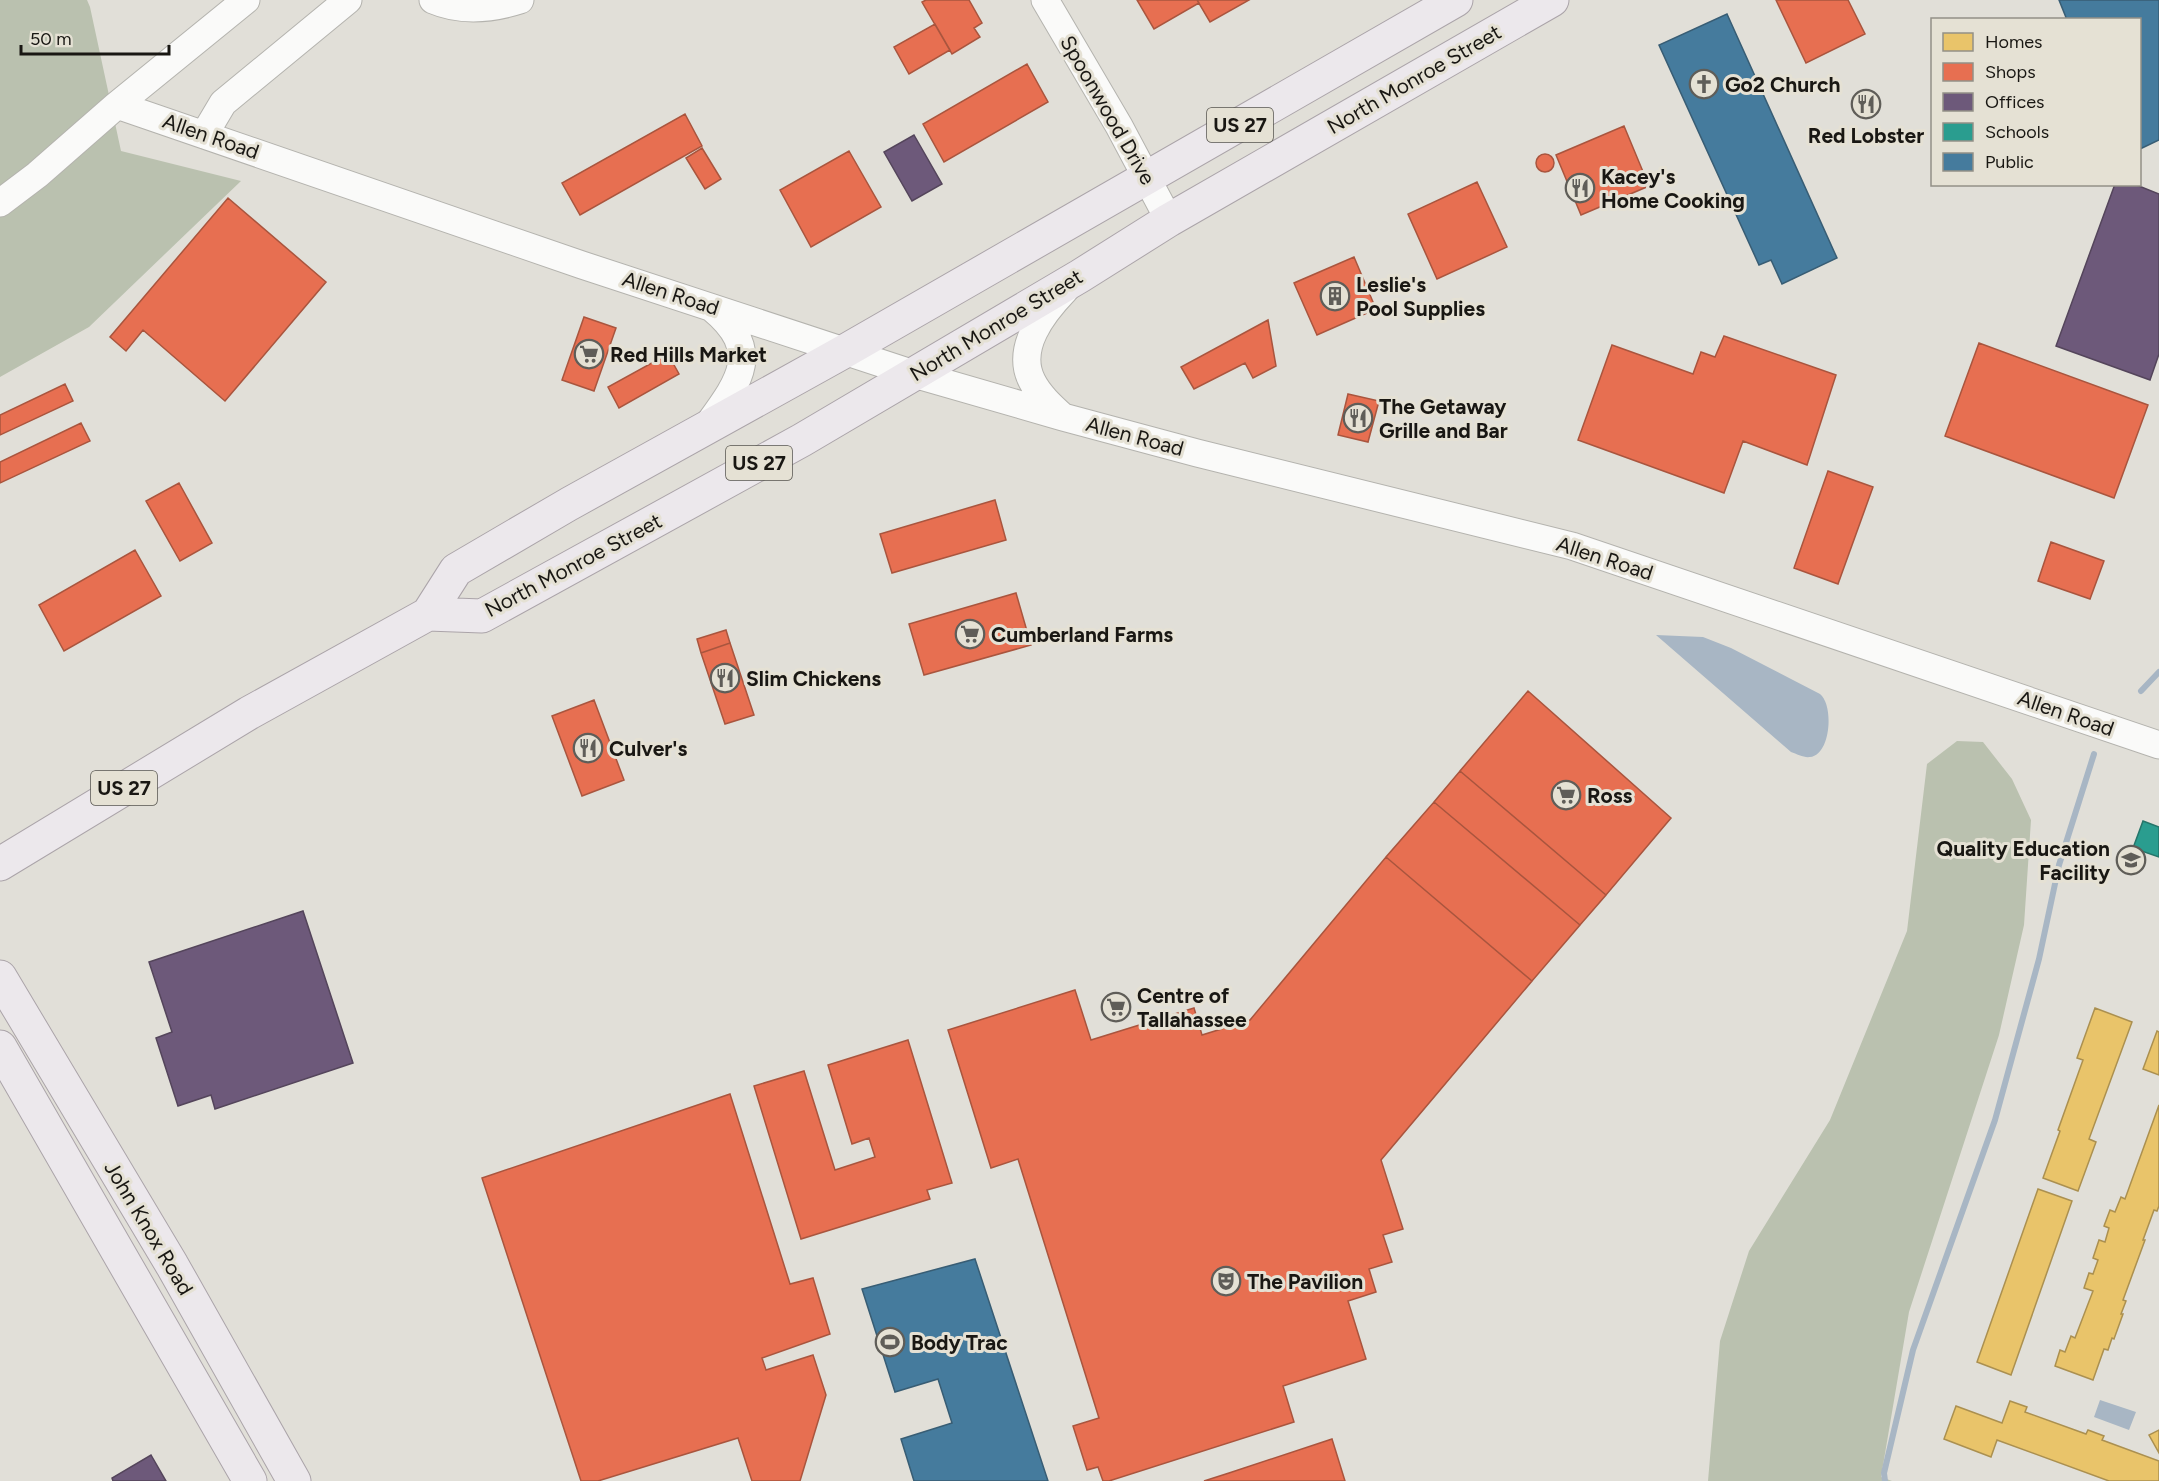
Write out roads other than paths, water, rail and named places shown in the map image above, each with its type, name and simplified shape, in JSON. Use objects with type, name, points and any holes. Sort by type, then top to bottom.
[{"type":"main road","name":"US 27","points":[[0,864],[249,712],[428,614],[456,570],[569,504],[846,351],[1456,0]]},
{"type":"main road","name":"North Monroe Street","points":[[428,614],[482,616],[802,440],[1080,276],[1169,220],[1552,0]]},
{"type":"main road","points":[[1390,38],[1415,79]]},
{"type":"main road","name":"John Knox Road","points":[[0,977],[172,1265],[294,1481]]},
{"type":"main road","name":"John Knox Road","points":[[0,1047],[250,1481]]},
{"type":"street","points":[[0,203],[37,176],[117,105],[246,0]]},
{"type":"street","points":[[204,135],[223,103],[348,0]]},
{"type":"street","points":[[433,0],[462,7],[485,8],[520,0]]},
{"type":"street","name":"Spoonwood Drive","points":[[1045,0],[1148,178],[1169,220]]},
{"type":"street","name":"Allen Road","points":[[117,105],[582,265],[914,374],[1197,453],[1572,546],[2159,745]]},
{"type":"street","points":[[1063,417],[1043,398],[1031,381],[1027,352],[1032,335],[1041,319],[1080,276]]},
{"type":"street","points":[[705,428],[733,388],[741,367],[742,354],[740,342],[734,330],[709,306]]},
{"type":"water","points":[[1656,635],[1703,637],[1731,648],[1820,694],[1829,718],[1826,739],[1822,748],[1810,757],[1791,752]]},
{"type":"water","points":[[2100,1400],[2136,1412],[2129,1430],[2094,1417]]},
{"type":"waterway","points":[[2141,691],[2159,672]]},
{"type":"waterway","points":[[1885,1481],[1884,1473],[1913,1350],[1995,1120],[2039,959],[2059,865],[2094,754]]},
{"type":"place","name":"Go2 Church","points":[[1704,84]]},
{"type":"place","name":"Red Lobster","points":[[1866,104]]},
{"type":"place","name":"Kacey's Home Cooking","points":[[1580,188]]},
{"type":"place","name":"Leslie's Pool Supplies","points":[[1335,296]]},
{"type":"place","name":"Red Hills Market","points":[[589,354]]},
{"type":"place","name":"The Getaway Grille and Bar","points":[[1358,418]]},
{"type":"place","name":"Cumberland Farms","points":[[970,634]]},
{"type":"place","name":"Slim Chickens","points":[[725,678]]},
{"type":"place","name":"Culver's","points":[[588,748]]},
{"type":"place","name":"Ross","points":[[1566,795]]},
{"type":"place","name":"Quality Education Facility","points":[[2131,860]]},
{"type":"place","name":"Centre of Tallahassee","points":[[1116,1007]]},
{"type":"place","name":"The Pavilion","points":[[1226,1281]]},
{"type":"place","name":"Body Trac","points":[[890,1342]]}]
